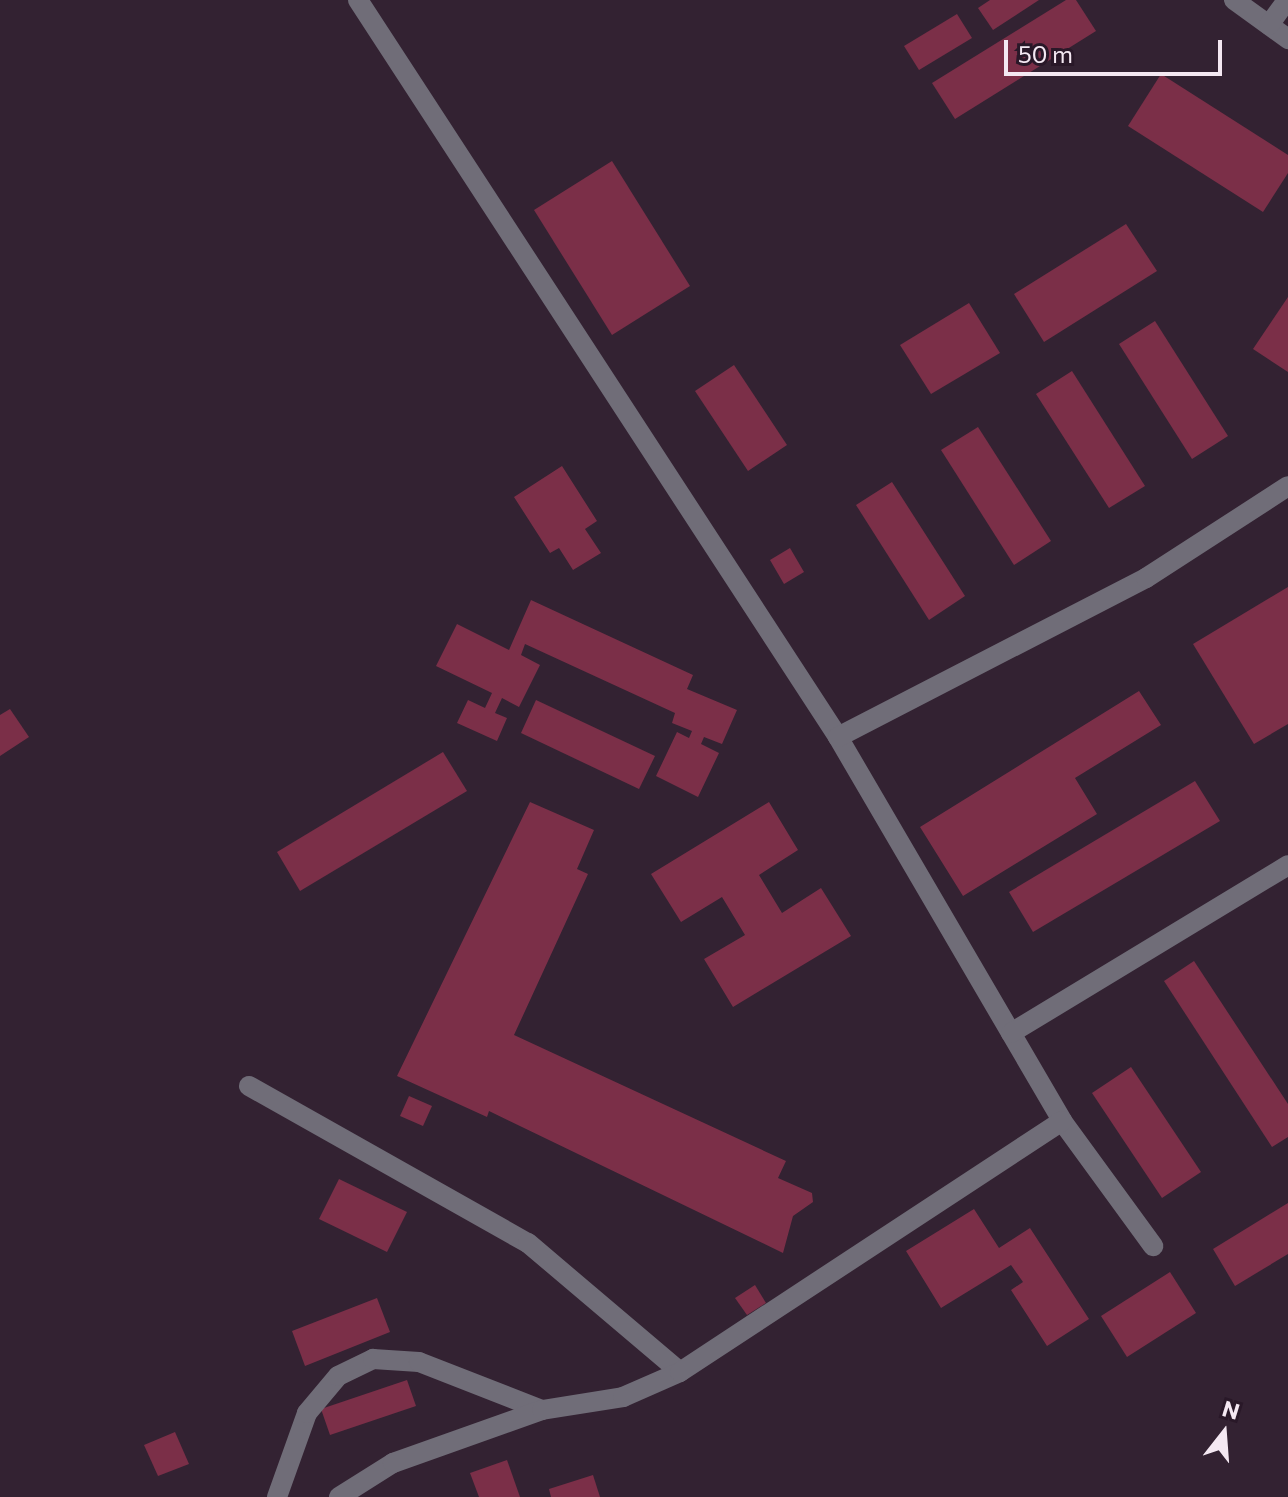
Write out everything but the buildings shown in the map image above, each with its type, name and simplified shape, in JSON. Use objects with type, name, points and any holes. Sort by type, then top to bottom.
[{"type":"lane","points":[[358,0],[838,737],[1062,1121],[1153,1246]]},
{"type":"lane","points":[[1234,0],[1288,39]]},
{"type":"lane","points":[[1269,25],[1287,0]]},
{"type":"lane","points":[[838,737],[1146,578],[1288,486]]},
{"type":"lane","points":[[1011,1033],[1288,865]]},
{"type":"lane","points":[[249,1086],[528,1243],[680,1372]]},
{"type":"lane","points":[[339,1497],[393,1463],[542,1410],[623,1397],[680,1372],[1062,1121]]},
{"type":"lane","points":[[277,1497],[307,1413],[338,1376],[373,1359],[434,1367],[542,1410]]}]
